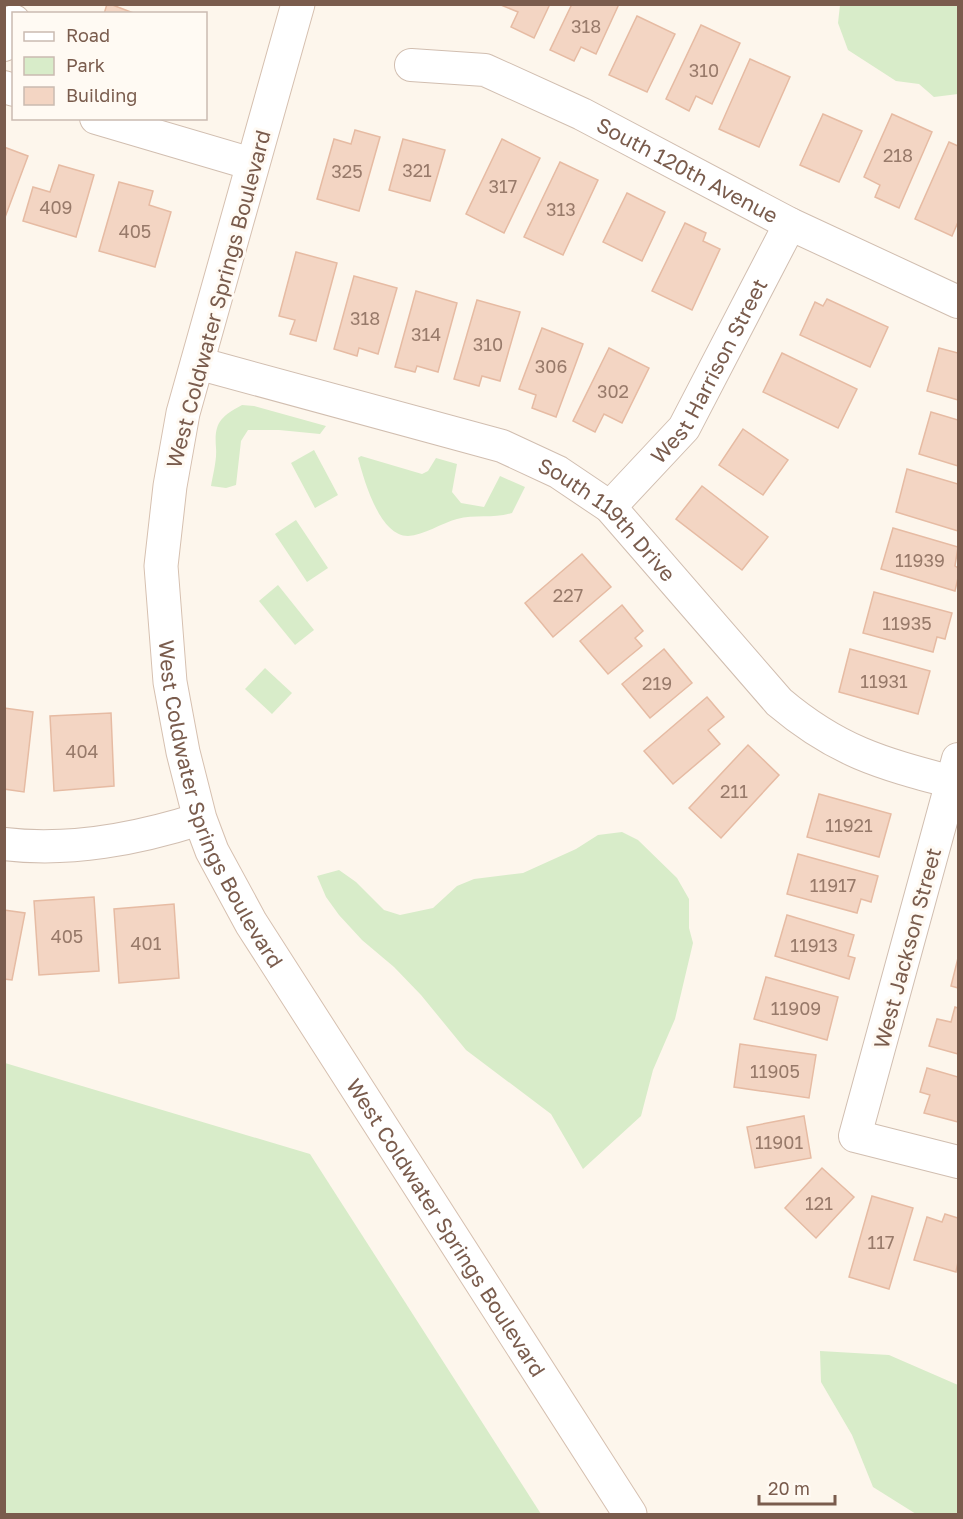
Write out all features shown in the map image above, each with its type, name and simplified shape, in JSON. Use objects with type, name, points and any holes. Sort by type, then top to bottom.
[{"type":"street","name":"West Coldwater Springs Boulevard","points":[[298,4],[197,363],[176,446],[161,566],[170,682],[183,752],[200,819],[212,851],[251,924],[630,1515]]},
{"type":"street","points":[[4,45],[12,26]]},
{"type":"street","name":"South 120th Avenue","points":[[411,65],[485,70],[582,114],[790,224],[958,302]]},
{"type":"street","points":[[103,120],[252,164]]},
{"type":"street","name":"West Harrison Street","points":[[610,507],[684,428],[790,224]]},
{"type":"street","name":"South 119th Drive","points":[[197,363],[502,446],[558,472],[610,507],[779,702],[809,728],[841,746],[872,758],[955,770]]},
{"type":"street","name":"West Jackson Street","points":[[955,770],[855,1136],[958,1162]]},
{"type":"street","points":[[4,844],[62,846],[109,842],[154,834],[200,819]]},
{"type":"green space","points":[[840,5],[958,5],[958,94],[934,97],[919,84],[896,81],[848,50],[838,23]]},
{"type":"green space","points":[[242,405],[254,406],[326,426],[320,434],[248,430],[241,441],[236,485],[226,488],[211,486],[216,457],[216,432],[224,417]]},
{"type":"green space","points":[[314,450],[338,495],[315,508],[291,463]]},
{"type":"green space","points":[[361,456],[422,474],[428,471],[436,458],[457,464],[452,492],[461,503],[484,507],[500,476],[525,487],[512,513],[457,519],[408,536],[398,534],[381,517],[364,479],[358,458]]},
{"type":"green space","points":[[296,520],[328,568],[307,582],[275,534]]},
{"type":"green space","points":[[278,585],[314,630],[295,645],[259,601]]},
{"type":"green space","points":[[265,668],[292,693],[272,714],[245,689]]},
{"type":"green space","points":[[622,832],[638,840],[677,878],[689,899],[689,928],[693,943],[675,1019],[653,1070],[641,1116],[583,1169],[551,1114],[466,1050],[421,995],[394,967],[362,940],[339,915],[326,897],[317,876],[339,870],[356,882],[384,910],[400,915],[433,908],[457,886],[474,879],[523,873],[576,849],[598,835]]},
{"type":"green space","points":[[5,1063],[310,1154],[541,1514],[5,1514]]},
{"type":"green space","points":[[820,1351],[889,1355],[958,1385],[958,1514],[916,1514],[873,1487],[852,1435],[821,1382]]},
{"type":"building","points":[[107,4],[110,4],[131,12],[105,12]]},
{"type":"building","points":[[550,4],[534,38],[511,27],[518,12],[501,5]]},
{"type":"building","points":[[572,4],[619,4],[596,54],[581,47],[574,61],[550,50]]},
{"type":"building","points":[[637,16],[675,34],[647,92],[609,75]]},
{"type":"building","points":[[701,25],[740,43],[712,104],[696,96],[689,111],[666,99]]},
{"type":"building","points":[[750,59],[790,77],[759,147],[719,129]]},
{"type":"building","points":[[823,114],[862,131],[839,182],[800,165]]},
{"type":"building","points":[[892,114],[932,132],[899,208],[875,197],[880,185],[864,177]]},
{"type":"building","points":[[355,130],[380,137],[359,211],[317,199],[334,139],[351,144]]},
{"type":"building","points":[[403,139],[445,150],[430,201],[389,190]]},
{"type":"building","points":[[502,139],[540,158],[504,233],[466,214]]},
{"type":"building","points":[[949,142],[958,146],[958,222],[952,236],[915,219]]},
{"type":"building","points":[[4,147],[28,156],[4,220]]},
{"type":"building","points":[[560,162],[598,180],[563,255],[524,237]]},
{"type":"building","points":[[59,165],[94,175],[76,237],[23,221],[33,187],[50,192]]},
{"type":"building","points":[[119,182],[153,191],[149,205],[171,212],[155,267],[99,251]]},
{"type":"building","points":[[627,193],[665,212],[642,261],[603,242]]},
{"type":"building","points":[[685,223],[706,233],[703,241],[720,249],[692,310],[652,291]]},
{"type":"building","points":[[296,252],[337,263],[316,341],[290,334],[295,320],[279,316]]},
{"type":"building","points":[[354,276],[397,288],[378,354],[359,348],[357,356],[334,349]]},
{"type":"building","points":[[416,291],[457,303],[438,372],[417,366],[415,372],[395,367]]},
{"type":"building","points":[[827,299],[888,327],[870,367],[800,335],[815,302],[823,306]]},
{"type":"building","points":[[477,300],[520,312],[500,381],[482,376],[479,386],[454,379]]},
{"type":"building","points":[[542,328],[583,344],[556,417],[532,408],[536,395],[519,389]]},
{"type":"building","points":[[609,348],[649,368],[622,423],[604,414],[595,432],[573,421]]},
{"type":"building","points":[[939,348],[958,353],[958,400],[927,391]]},
{"type":"building","points":[[782,353],[857,389],[838,428],[763,392]]},
{"type":"building","points":[[931,412],[958,420],[958,466],[919,454]]},
{"type":"building","points":[[743,429],[788,460],[763,495],[719,465]]},
{"type":"building","points":[[907,469],[958,484],[958,531],[896,512]]},
{"type":"building","points":[[702,486],[768,537],[742,570],[676,519]]},
{"type":"building","points":[[893,528],[958,547],[955,566],[958,568],[958,578],[955,591],[881,569]]},
{"type":"building","points":[[582,554],[611,587],[553,637],[525,603]]},
{"type":"building","points":[[874,592],[952,613],[945,639],[937,637],[933,652],[863,633]]},
{"type":"building","points":[[622,605],[643,631],[635,638],[642,646],[608,674],[580,641]]},
{"type":"building","points":[[664,649],[692,683],[650,718],[622,684]]},
{"type":"building","points":[[850,649],[930,671],[918,714],[839,692]]},
{"type":"building","points":[[707,697],[724,717],[708,730],[720,744],[673,784],[644,751]]},
{"type":"building","points":[[4,708],[33,712],[24,792],[4,789]]},
{"type":"building","points":[[111,713],[114,786],[54,791],[50,716]]},
{"type":"building","points":[[748,745],[779,775],[721,838],[689,808]]},
{"type":"building","points":[[819,794],[891,814],[879,857],[807,837]]},
{"type":"building","points":[[798,854],[878,876],[871,902],[861,899],[857,913],[787,894]]},
{"type":"building","points":[[94,897],[99,971],[39,975],[34,901]]},
{"type":"building","points":[[174,904],[179,978],[119,983],[114,909]]},
{"type":"building","points":[[4,910],[25,913],[12,980],[4,979]]},
{"type":"building","points":[[787,915],[854,935],[848,956],[855,958],[849,979],[775,956]]},
{"type":"building","points":[[958,958],[958,988],[951,986]]},
{"type":"building","points":[[766,977],[838,997],[827,1040],[754,1019]]},
{"type":"building","points":[[955,1007],[958,1008],[958,1054],[929,1046],[937,1019],[951,1022]]},
{"type":"building","points":[[740,1044],[816,1055],[809,1098],[734,1087]]},
{"type":"building","points":[[927,1068],[958,1077],[958,1122],[924,1113],[930,1095],[920,1092]]},
{"type":"building","points":[[804,1116],[811,1158],[755,1168],[747,1127]]},
{"type":"building","points":[[822,1168],[854,1197],[816,1238],[785,1208]]},
{"type":"building","points":[[872,1196],[913,1208],[889,1289],[849,1277]]},
{"type":"building","points":[[945,1214],[958,1218],[956,1272],[914,1260],[927,1217],[942,1222]]}]
